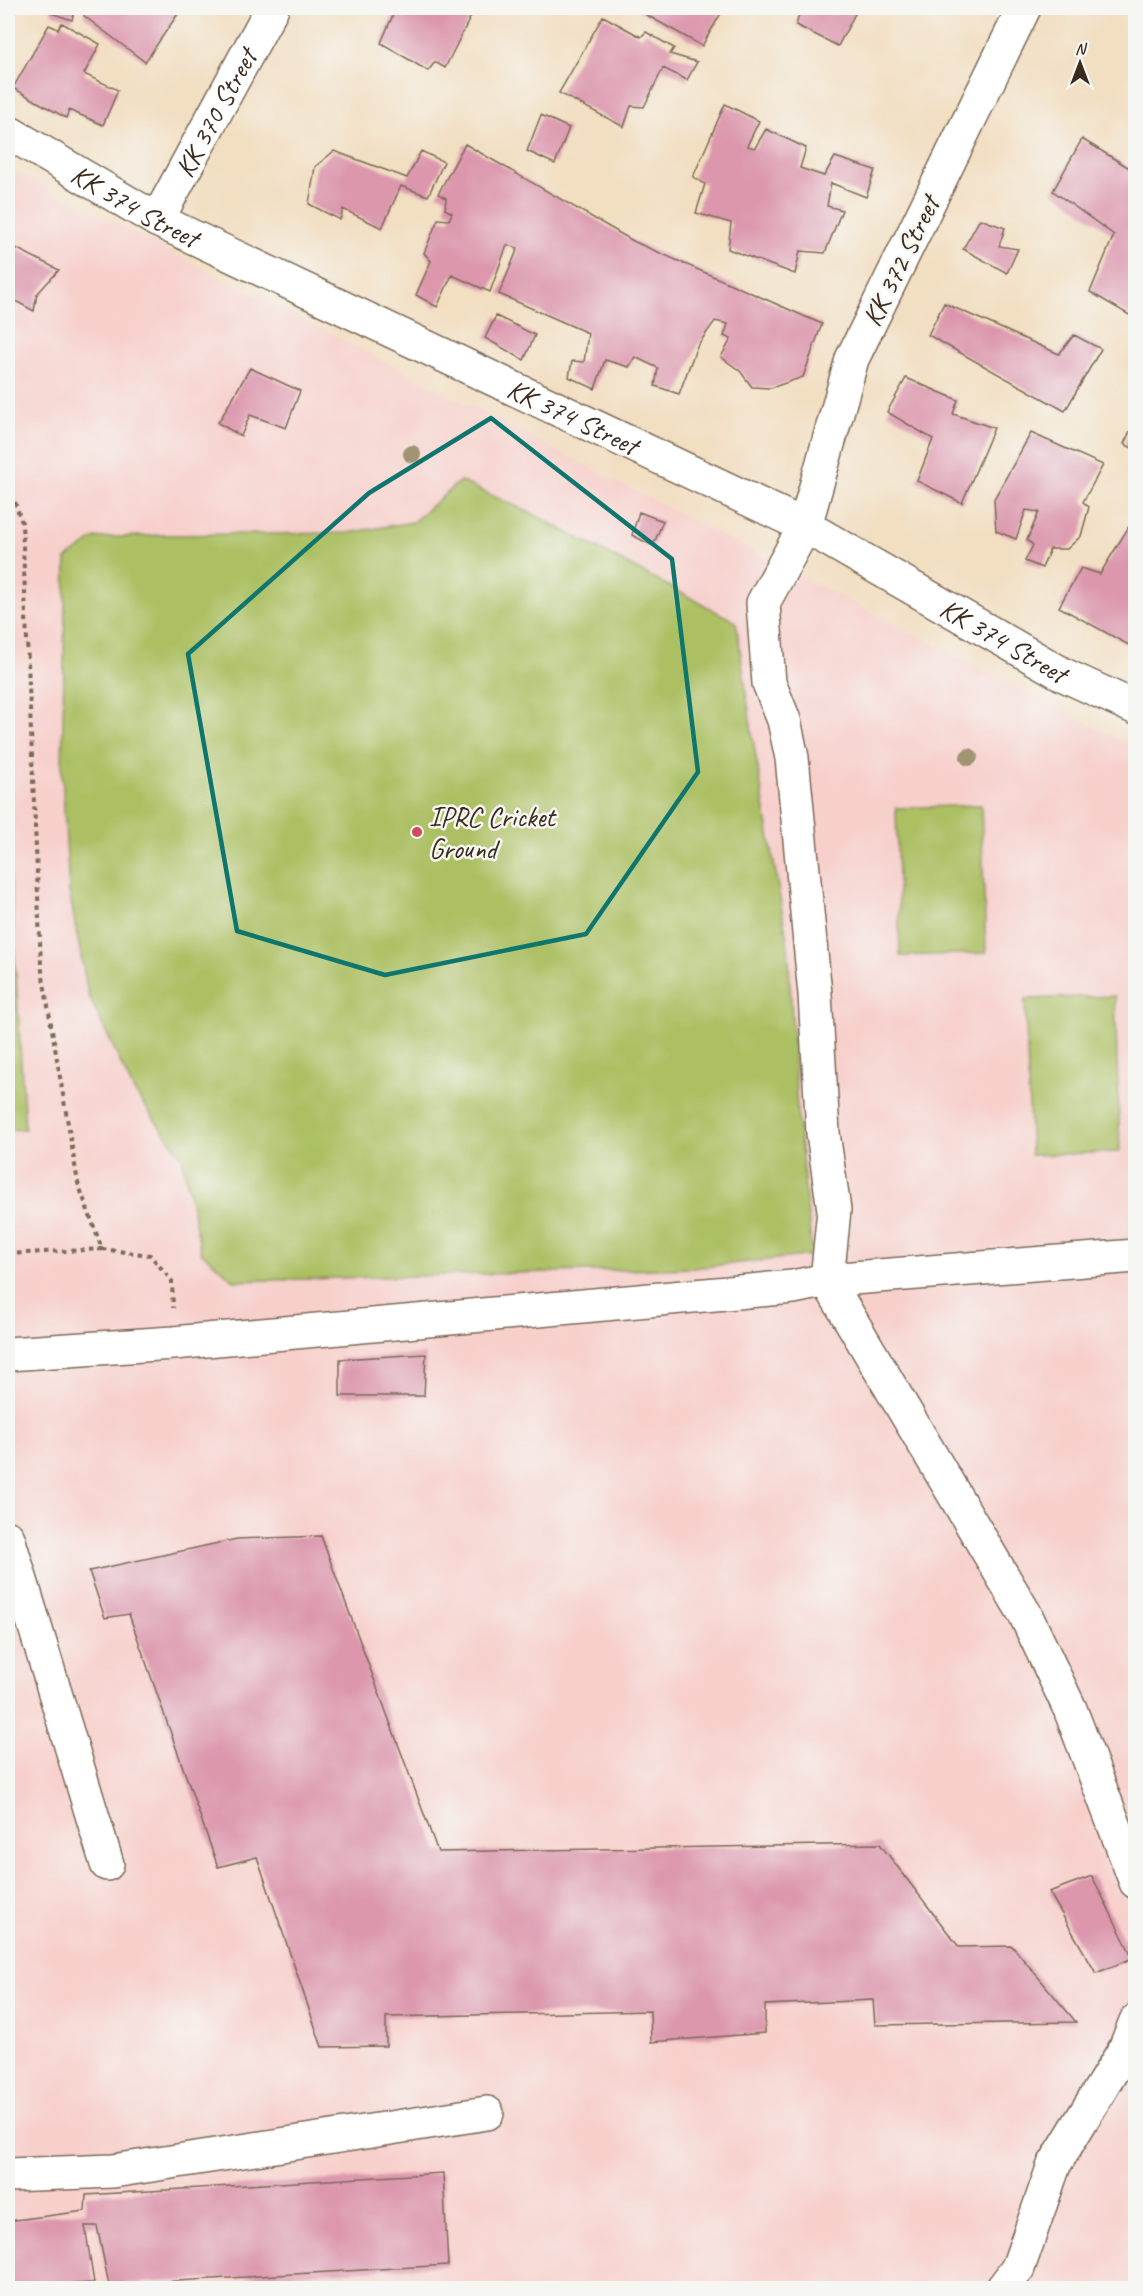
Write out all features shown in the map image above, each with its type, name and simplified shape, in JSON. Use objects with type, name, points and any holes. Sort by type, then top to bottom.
[{"type":"street","name":"KK 370 Street","points":[[157,220],[272,8]]},
{"type":"street","name":"KK 372 Street","points":[[827,1280],[834,1210],[823,1133],[814,982],[792,758],[784,720],[769,683],[763,603],[805,526],[852,359],[1024,8]]},
{"type":"street","name":"KK 374 Street","points":[[8,132],[157,220],[805,526],[1064,675],[1136,708]]},
{"type":"street","points":[[8,1354],[174,1343],[793,1287],[827,1280],[1136,1256]]},
{"type":"street","points":[[827,1280],[1025,1614],[1070,1709],[1136,1882]]},
{"type":"street","points":[[8,1538],[107,1864]]},
{"type":"street","points":[[1003,2289],[1018,2268],[1054,2165],[1125,2049],[1136,2021]]},
{"type":"street","points":[[8,2175],[113,2171],[487,2113]]},
{"type":"path","points":[[8,499],[14,499],[22,523],[41,965],[78,1183],[102,1249]]},
{"type":"path","points":[[8,1254],[102,1249],[150,1255],[172,1281],[174,1343]]},
{"type":"highlighted area","points":[[491,418],[672,559],[698,772],[586,934],[385,975],[237,931],[188,654],[369,493]]},
{"type":"shaded area","points":[[8,168],[1135,748],[1135,2288],[8,2288]]},
{"type":"green space","name":"IPRC Cricket Ground","points":[[460,481],[535,515],[736,622],[788,946],[797,1109],[812,1255],[693,1268],[235,1281],[201,1252],[182,1157],[134,1091],[88,994],[69,891],[62,773],[66,559],[95,538],[348,533],[413,522]]},
{"type":"green space","points":[[981,805],[986,953],[900,956],[896,808]]},
{"type":"green space","points":[[8,844],[25,1129],[8,1130]]},
{"type":"green space","points":[[1115,996],[1120,1152],[1031,1155],[1025,999]]},
{"type":"building","points":[[52,8],[75,8],[72,20],[51,13]]},
{"type":"building","points":[[85,8],[182,8],[145,62],[84,16]]},
{"type":"building","points":[[396,8],[475,8],[445,68],[435,62],[428,71],[381,43]]},
{"type":"building","points":[[634,8],[724,8],[702,46]]},
{"type":"building","points":[[791,8],[858,8],[838,46],[796,25],[800,11]]},
{"type":"building","points":[[603,16],[641,37],[646,32],[674,48],[670,54],[697,62],[687,80],[663,68],[644,107],[631,106],[624,127],[559,93]]},
{"type":"building","points":[[62,23],[100,44],[84,74],[118,90],[103,125],[69,110],[66,118],[13,88],[49,25],[58,29]]},
{"type":"building","points":[[725,104],[759,121],[747,146],[755,148],[766,129],[806,148],[800,168],[824,176],[835,157],[875,170],[866,197],[831,183],[827,206],[842,210],[825,253],[800,251],[795,274],[728,249],[731,223],[696,213],[705,184],[693,177]]},
{"type":"building","points":[[541,115],[569,128],[555,164],[527,151]]},
{"type":"building","points":[[1082,139],[1136,172],[1136,319],[1090,292],[1114,235],[1053,191]]},
{"type":"building","points":[[465,144],[635,242],[822,324],[803,377],[771,388],[752,387],[740,371],[721,357],[731,339],[724,336],[728,324],[715,321],[697,346],[679,394],[655,386],[658,368],[635,357],[629,367],[605,360],[595,389],[569,377],[572,361],[584,362],[588,333],[499,294],[518,248],[507,245],[490,292],[452,275],[437,307],[416,295],[431,261],[424,253],[438,219],[449,220],[452,213],[445,209],[446,198],[438,194]]},
{"type":"building","points":[[334,151],[407,178],[421,151],[444,162],[428,196],[401,186],[382,228],[343,209],[340,220],[309,204],[315,167]]},
{"type":"building","points":[[980,219],[1005,228],[999,246],[1018,249],[1007,273],[963,249]]},
{"type":"building","points":[[8,244],[59,270],[37,294],[34,311],[8,297]]},
{"type":"building","points":[[944,303],[1059,354],[1074,335],[1101,349],[1065,411],[928,335]]},
{"type":"building","points":[[496,316],[535,335],[524,360],[485,338]]},
{"type":"building","points":[[250,368],[300,391],[286,428],[250,415],[241,436],[218,423]]},
{"type":"building","points":[[906,378],[958,400],[953,414],[994,428],[962,503],[917,481],[933,439],[887,412]]},
{"type":"building","points":[[1133,425],[1136,426],[1136,450],[1124,444]]},
{"type":"building","points":[[1031,433],[1103,465],[1083,502],[1089,507],[1081,536],[1067,549],[1050,549],[1042,568],[1025,561],[1033,545],[1027,540],[1039,512],[1026,510],[1016,539],[996,531],[994,499]]},
{"type":"building","points":[[639,512],[663,521],[653,546],[632,535]]},
{"type":"building","points":[[1136,515],[1136,649],[1059,607],[1081,568],[1100,574]]},
{"type":"building","points":[[426,1354],[424,1396],[340,1396],[340,1359]]},
{"type":"building","points":[[321,1536],[438,1852],[880,1844],[959,1947],[1012,1946],[1076,2022],[875,2025],[873,2000],[765,2005],[765,2033],[651,2042],[650,2011],[386,2017],[386,2046],[322,2047],[257,1857],[218,1867],[129,1614],[105,1618],[89,1571],[237,1539]]},
{"type":"building","points":[[1092,1876],[1133,1958],[1096,1973],[1049,1892]]},
{"type":"building","points":[[443,2173],[448,2265],[109,2285],[97,2226],[85,2226],[94,2283],[8,2288],[8,2221],[85,2211],[86,2195]]},
{"type":"place","name":"IPRC Cricket Ground","points":[[417,832]]}]
